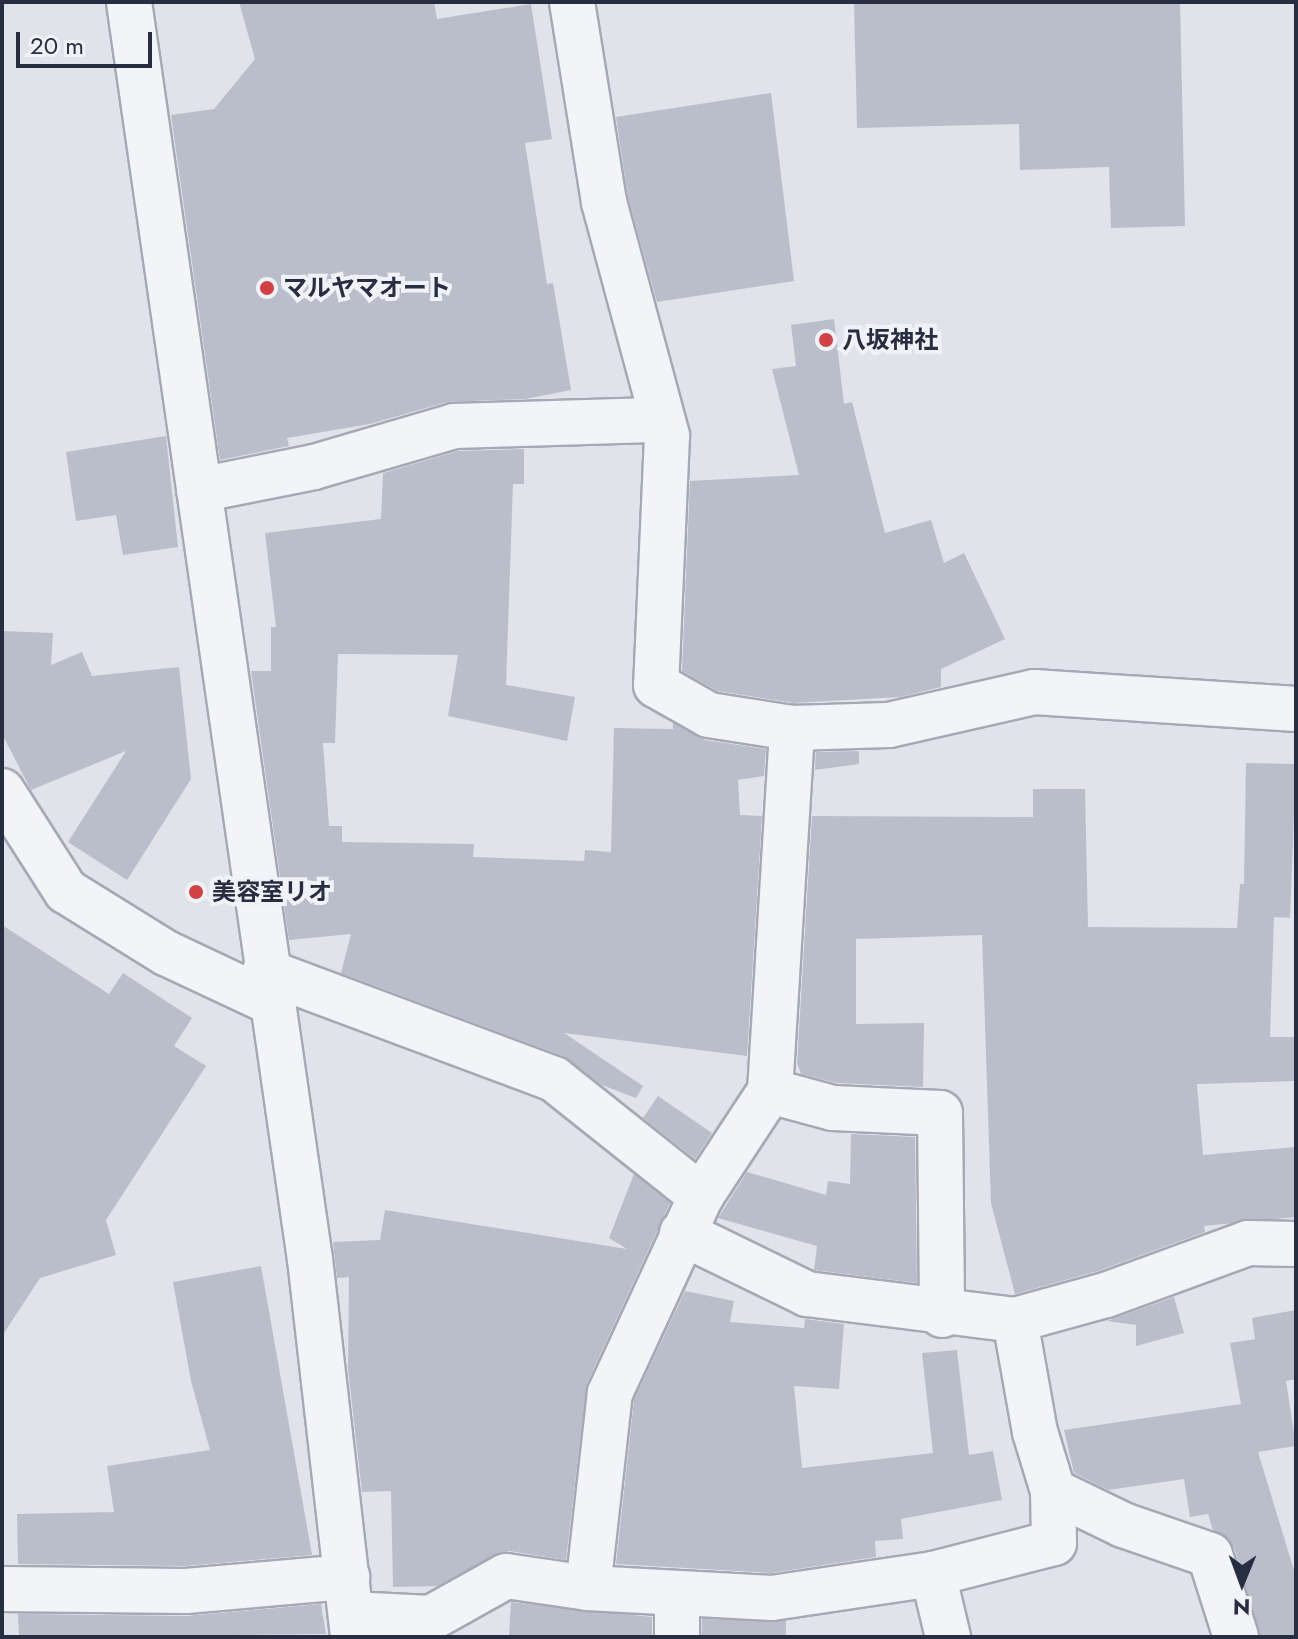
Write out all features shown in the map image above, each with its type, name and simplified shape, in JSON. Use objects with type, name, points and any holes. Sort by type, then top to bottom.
[{"type":"street","points":[[129,2],[268,986],[310,1259],[351,1609]]},
{"type":"street","points":[[572,2],[604,202],[667,436],[656,685],[709,715],[792,728],[889,725],[1034,692],[1296,709]]},
{"type":"street","points":[[199,490],[314,467],[454,426],[662,420]]},
{"type":"street","points":[[588,1588],[610,1393],[691,1214],[770,1091],[792,728]]},
{"type":"street","points":[[2,791],[66,891],[166,953],[554,1079],[691,1214],[807,1294],[942,1315],[1015,1320],[1106,1295],[1248,1243],[1296,1244]]},
{"type":"street","points":[[770,1091],[833,1108],[940,1113],[942,1315]]},
{"type":"street","points":[[2,1589],[186,1591],[431,1618],[506,1576],[588,1588],[772,1598],[933,1574],[1054,1543],[1053,1491],[1035,1432],[1015,1320]]},
{"type":"street","points":[[1053,1491],[1123,1525],[1210,1555],[1236,1637]]},
{"type":"street","points":[[933,1574],[948,1637]]},
{"type":"street","points":[[677,1593],[677,1637]]},
{"type":"building","points":[[239,2],[434,2],[437,19],[531,4],[552,139],[525,143],[547,284],[553,283],[571,390],[525,399],[447,402],[370,424],[287,438],[289,446],[220,460],[171,115],[214,109],[255,59]]},
{"type":"building","points":[[854,2],[1180,2],[1185,226],[1111,228],[1109,167],[1020,170],[1019,124],[857,128]]},
{"type":"building","points":[[771,93],[794,281],[657,302],[628,197],[616,117]]},
{"type":"building","points":[[834,319],[844,404],[852,402],[885,533],[931,520],[944,563],[964,553],[1005,639],[941,669],[941,687],[900,697],[794,703],[717,691],[682,671],[690,481],[799,475],[772,369],[796,366],[791,325]]},
{"type":"building","points":[[166,436],[178,547],[123,555],[116,515],[76,521],[66,452]]},
{"type":"building","points":[[524,449],[524,484],[513,484],[506,685],[575,697],[567,741],[448,716],[458,655],[338,654],[335,743],[323,743],[329,826],[342,826],[342,842],[474,844],[473,857],[584,861],[585,850],[611,852],[614,728],[673,729],[673,723],[705,740],[766,749],[764,776],[738,780],[740,815],[762,816],[747,1056],[564,1033],[643,1086],[636,1098],[602,1085],[563,1056],[341,973],[351,934],[289,940],[251,671],[271,671],[271,627],[276,627],[265,533],[381,519],[383,473],[458,451]]},
{"type":"building","points":[[2,631],[53,633],[51,665],[82,652],[92,676],[179,667],[191,779],[127,880],[68,842],[126,751],[31,790],[2,734]]},
{"type":"building","points":[[859,751],[859,764],[815,770],[816,752]]},
{"type":"building","points":[[1246,763],[1296,764],[1290,918],[1274,917],[1270,1037],[1296,1037],[1296,1081],[1197,1084],[1203,1155],[1296,1147],[1296,1217],[1204,1226],[1205,1232],[1098,1271],[1015,1294],[991,1203],[982,935],[856,939],[856,1024],[924,1023],[923,1087],[837,1083],[801,1074],[797,1063],[812,816],[1033,817],[1033,789],[1085,789],[1088,927],[1237,928],[1240,884],[1244,884]]},
{"type":"building","points":[[2,925],[109,994],[123,973],[192,1018],[174,1046],[206,1066],[106,1220],[116,1255],[40,1278],[2,1336]]},
{"type":"building","points":[[658,1096],[712,1133],[695,1159],[643,1118]]},
{"type":"building","points":[[851,1134],[915,1137],[917,1283],[814,1270],[817,1246],[718,1218],[747,1172],[826,1195],[828,1181],[850,1184]]},
{"type":"building","points":[[634,1174],[670,1203],[587,1383],[566,1560],[509,1551],[438,1586],[393,1587],[391,1491],[362,1492],[348,1369],[349,1277],[337,1278],[333,1242],[380,1240],[385,1210],[627,1249],[609,1238]]},
{"type":"building","points":[[261,1266],[312,1555],[185,1566],[18,1564],[17,1514],[114,1512],[107,1466],[210,1450],[191,1381],[173,1282]]},
{"type":"building","points":[[685,1291],[734,1301],[730,1322],[804,1328],[805,1319],[844,1324],[839,1389],[794,1386],[802,1468],[933,1453],[922,1353],[957,1350],[969,1455],[993,1451],[1002,1500],[901,1519],[903,1539],[875,1541],[876,1557],[771,1573],[616,1564],[634,1400]]},
{"type":"building","points":[[1174,1297],[1184,1333],[1136,1346],[1136,1325],[1107,1321]]},
{"type":"building","points":[[1296,1310],[1296,1379],[1286,1381],[1296,1446],[1258,1452],[1296,1577],[1296,1637],[1260,1637],[1234,1547],[1213,1530],[1208,1514],[1190,1517],[1184,1479],[1108,1490],[1074,1473],[1064,1430],[1241,1404],[1230,1343],[1255,1339],[1252,1318]]},
{"type":"building","points":[[511,1602],[652,1617],[652,1637],[509,1637]]},
{"type":"building","points":[[321,1604],[326,1634],[19,1637],[18,1614],[186,1616]]},
{"type":"building","points":[[702,1619],[786,1620],[786,1637],[702,1637]]},
{"type":"place","name":"マルヤマオート","points":[[267,288]]},
{"type":"place","name":"八坂神社","points":[[826,340]]},
{"type":"place","name":"美容室リオ","points":[[196,892]]}]
